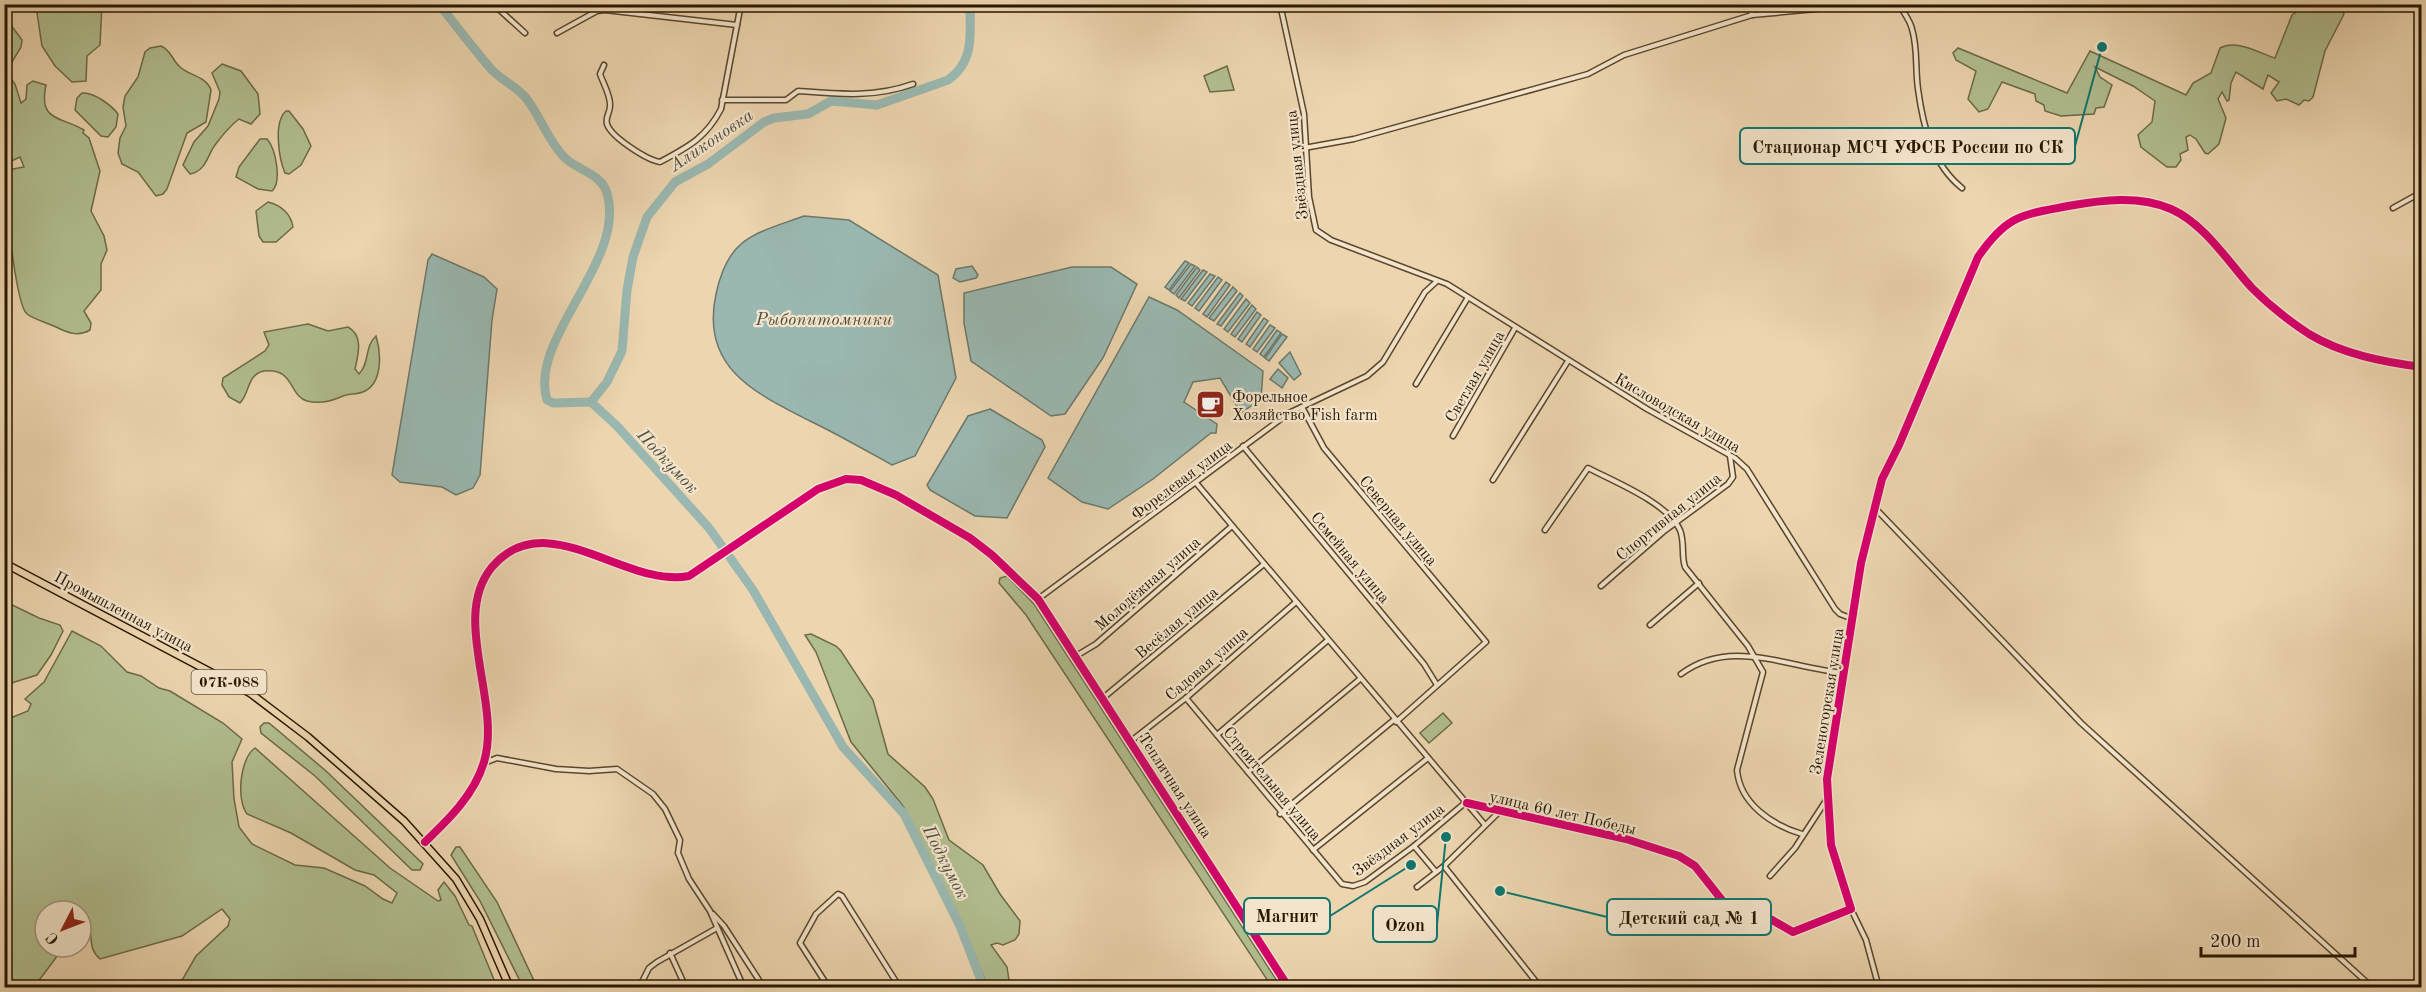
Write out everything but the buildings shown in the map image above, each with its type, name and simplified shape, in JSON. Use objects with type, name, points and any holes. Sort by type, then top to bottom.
[{"type":"main road","name":"Промышленная улица","points":[[4,563],[271,707],[339,763],[425,842]]},
{"type":"main road","name":"07К-088","points":[[425,842],[468,897],[510,987]]},
{"type":"street","points":[[493,4],[525,33]]},
{"type":"street","points":[[604,65],[600,74],[610,99],[606,120],[608,128],[651,161],[660,162],[695,144],[715,121],[722,100],[741,4]]},
{"type":"street","name":"Звёздная улица","points":[[1280,4],[1304,114],[1304,148],[1311,210],[1316,230],[1331,240],[1410,268],[1436,282]]},
{"type":"street","points":[[1749,4],[1752,15]]},
{"type":"street","points":[[1304,148],[1354,139],[1588,74],[1624,55],[1752,15],[1869,4]]},
{"type":"street","points":[[1899,4],[1912,26],[1917,52],[1918,88],[1932,151],[1948,177],[1962,188]]},
{"type":"street","points":[[557,33],[597,11],[604,10],[737,25]]},
{"type":"street","points":[[722,100],[786,100],[798,91],[851,95],[879,94],[913,84]]},
{"type":"street","points":[[2393,208],[2421,192]]},
{"type":"street","name":"Зеленогорская улица","points":[[1879,987],[1866,940],[1851,909],[1831,846],[1827,779],[1865,541],[1876,509],[1882,479],[1899,445],[1978,257],[1994,234],[2018,216],[2112,200],[2130,199],[2172,209],[2189,219],[2260,295],[2309,334],[2347,352],[2421,367]]},
{"type":"street","name":"Кисловодская улица","points":[[1436,282],[1447,284],[1467,299],[1568,361],[1730,456],[1747,470],[1835,609],[1840,614],[1853,619]]},
{"type":"street","name":"Форелевая улица","points":[[1038,598],[1289,413],[1366,376],[1383,362],[1425,292],[1436,282]]},
{"type":"street","points":[[1416,384],[1467,299]]},
{"type":"street","name":"Светлая улица","points":[[1453,436],[1515,328]]},
{"type":"street","points":[[1493,480],[1568,361]]},
{"type":"street","name":"Северная улица","points":[[1302,407],[1324,448],[1486,642],[1437,685]]},
{"type":"street","name":"Семейная улица","points":[[1243,446],[1424,664],[1437,685]]},
{"type":"street","name":"Спортивная улица","points":[[1601,586],[1676,523],[1728,484],[1733,477],[1730,456]]},
{"type":"street","points":[[1545,530],[1588,468],[1647,499],[1676,523],[1683,540],[1682,559],[1761,664],[1762,680],[1752,705],[1737,770],[1738,782],[1752,804],[1773,823],[1802,834]]},
{"type":"street","name":"Тепличная улица","points":[[483,763],[488,721],[475,609],[483,582],[498,562],[518,549],[545,544],[573,548],[645,573],[674,579],[689,576],[818,489],[846,479],[861,480],[896,495],[970,538],[1008,569],[1038,598],[1290,987]]},
{"type":"street","name":"улица 60 лет Победы","points":[[1197,483],[1485,825]]},
{"type":"street","points":[[1876,509],[2081,723],[2373,987]]},
{"type":"street","name":"Молодёжная улица","points":[[1076,656],[1096,644],[1232,526]]},
{"type":"street","name":"Весёлая улица","points":[[1103,698],[1264,564]]},
{"type":"street","points":[[1650,626],[1699,583]]},
{"type":"street","name":"Садовая улица","points":[[1131,741],[1186,698],[1296,602]]},
{"type":"street","points":[[1217,735],[1328,640]]},
{"type":"street","points":[[1681,674],[1706,659],[1756,657],[1845,673]]},
{"type":"street","points":[[1248,772],[1360,679]]},
{"type":"street","points":[[1280,813],[1437,685]]},
{"type":"street","name":"Строительная улица","points":[[1186,698],[1280,813],[1342,884]]},
{"type":"street","points":[[425,842],[461,805],[483,763],[497,758],[556,769],[589,771],[617,769],[653,794],[665,809],[680,840],[678,853],[689,879],[710,911],[724,926],[764,987]]},
{"type":"street","points":[[1313,850],[1428,758]]},
{"type":"street","points":[[1770,876],[1795,848],[1827,798]]},
{"type":"street","name":"Звёздная улица","points":[[1342,884],[1353,886],[1365,882],[1404,850],[1414,846],[1466,803]]},
{"type":"street","name":"улица 60 лет Победы","points":[[1466,803],[1626,839],[1679,856],[1695,866],[1733,914],[1760,913],[1793,932],[1851,909]]},
{"type":"street","points":[[1417,887],[1444,866],[1500,811]]},
{"type":"street","points":[[1414,846],[1436,872]]},
{"type":"street","points":[[1444,866],[1541,987]]},
{"type":"street","points":[[829,987],[800,943],[816,914],[838,894],[842,896],[900,987]]},
{"type":"street","points":[[710,911],[744,987]]},
{"type":"street","points":[[639,987],[649,968],[670,953],[717,928]]},
{"type":"street","points":[[670,953],[686,987]]},
{"type":"green space","points":[[102,4],[100,45],[87,56],[86,81],[72,82],[55,66],[42,46],[38,5]]},
{"type":"green space","points":[[4,5],[8,5],[5,17],[22,40],[21,47],[6,72],[15,84],[21,103],[26,99],[27,85],[33,81],[46,85],[44,97],[48,112],[84,130],[83,133],[89,138],[100,171],[91,211],[104,236],[107,250],[101,264],[101,290],[84,311],[91,323],[90,330],[77,334],[27,314],[19,292],[6,204],[5,175],[8,170],[24,167],[20,157],[5,164]]},
{"type":"green space","points":[[2307,5],[2338,5],[2344,14],[2325,51],[2313,97],[2309,101],[2304,100],[2299,105],[2286,99],[2277,101],[2271,93],[2279,82],[2268,75],[2263,89],[2236,72],[2231,83],[2229,100],[2227,101],[2222,92],[2218,99],[2226,118],[2219,144],[2208,154],[2196,139],[2190,135],[2186,137],[2188,150],[2180,154],[2181,160],[2176,167],[2167,167],[2141,147],[2138,135],[2152,122],[2155,101],[2133,86],[2095,67],[2100,77],[2112,85],[2104,107],[2096,108],[2094,114],[2061,116],[2045,111],[2044,105],[2036,101],[2035,94],[2002,82],[1988,109],[1979,112],[1968,99],[1976,71],[1956,60],[1953,53],[1958,48],[2067,93],[2090,51],[2186,95],[2193,83],[2211,73],[2220,48],[2241,46],[2275,58],[2292,15]]},
{"type":"green space","points":[[161,46],[180,67],[202,79],[211,90],[206,122],[187,133],[167,189],[163,194],[156,196],[138,172],[122,164],[118,153],[120,138],[126,126],[123,107],[125,96],[138,77],[145,52],[150,48]]},
{"type":"green space","points":[[222,64],[241,71],[258,94],[260,114],[251,124],[239,119],[215,145],[200,170],[190,174],[183,165],[194,142],[208,126],[219,99],[220,92],[212,73]]},
{"type":"green space","points":[[1227,66],[1234,90],[1210,92],[1204,76]]},
{"type":"green space","points":[[82,93],[102,100],[118,114],[116,127],[108,137],[101,136],[75,110],[77,98]]},
{"type":"green space","points":[[286,111],[289,111],[303,129],[311,146],[301,165],[289,174],[285,173],[283,167],[278,141],[280,123]]},
{"type":"green space","points":[[260,139],[267,139],[275,157],[277,180],[272,191],[258,189],[236,177],[239,167]]},
{"type":"green space","points":[[268,202],[285,211],[293,227],[276,242],[263,242],[259,236],[256,211]]},
{"type":"green space","points":[[308,324],[328,331],[348,327],[353,331],[358,341],[355,369],[359,374],[365,365],[372,340],[376,336],[379,366],[378,374],[371,387],[360,393],[325,402],[311,402],[301,398],[281,373],[264,371],[254,376],[240,403],[229,397],[222,385],[223,378],[265,351],[269,345],[264,332]]},
{"type":"green space","points":[[1007,576],[1034,604],[1281,987],[1272,987],[1026,615],[999,583],[1000,578]]},
{"type":"green space","points":[[4,601],[39,618],[60,625],[63,631],[51,655],[37,675],[5,685]]},
{"type":"green space","points":[[72,631],[101,646],[127,672],[141,676],[159,688],[170,691],[223,723],[242,739],[232,762],[234,799],[239,827],[252,844],[295,865],[324,868],[365,886],[392,903],[397,893],[374,875],[355,870],[291,833],[247,814],[242,799],[241,779],[246,760],[255,748],[390,868],[438,901],[441,900],[438,890],[444,882],[455,896],[469,925],[472,926],[497,987],[178,987],[196,956],[228,926],[230,919],[222,909],[182,936],[100,959],[93,949],[93,899],[33,899],[33,959],[55,959],[34,987],[5,987],[5,716],[13,717],[28,711],[31,704],[25,699],[44,682]]},
{"type":"green space","points":[[811,634],[836,646],[841,651],[873,700],[888,754],[925,787],[933,799],[949,840],[983,865],[1000,894],[1020,921],[1019,934],[1015,940],[1003,945],[997,943],[991,945],[1007,967],[1010,987],[988,987],[955,908],[940,888],[920,839],[903,806],[851,742],[816,652],[805,635]]},
{"type":"green space","points":[[1443,713],[1452,723],[1429,743],[1420,733]]},
{"type":"green space","points":[[264,723],[269,723],[326,771],[423,864],[420,870],[412,870],[315,776],[261,733],[260,727]]},
{"type":"green space","points":[[456,847],[460,847],[497,902],[537,987],[523,987],[480,901],[451,855]]},
{"type":"water","name":"Рыбопитомники","points":[[804,216],[849,220],[938,275],[956,378],[915,456],[892,465],[771,400],[737,375],[724,359],[716,341],[713,320],[716,294],[728,260],[746,240]]},
{"type":"water","points":[[432,254],[484,277],[497,289],[492,320],[480,475],[473,488],[456,495],[442,487],[400,482],[392,475],[428,260]]},
{"type":"water","points":[[1185,261],[1189,263],[1169,290],[1165,287]]},
{"type":"water","points":[[1191,264],[1195,266],[1174,294],[1170,291]]},
{"type":"water","points":[[972,266],[978,275],[976,278],[960,282],[953,278],[956,269]]},
{"type":"water","points":[[1072,267],[1111,267],[1137,284],[1103,358],[1065,414],[1051,416],[971,361],[964,323],[964,293]]},
{"type":"water","points":[[1197,267],[1200,270],[1179,298],[1176,295]]},
{"type":"water","points":[[1203,270],[1207,272],[1185,301],[1181,299]]},
{"type":"water","points":[[1210,274],[1215,276],[1192,306],[1188,303]]},
{"type":"water","points":[[1218,277],[1222,280],[1199,311],[1195,308]]},
{"type":"water","points":[[1226,282],[1230,285],[1207,317],[1203,314]]},
{"type":"water","points":[[1233,287],[1237,291],[1214,321],[1209,318]]},
{"type":"water","points":[[1240,293],[1243,296],[1221,326],[1217,324]]},
{"type":"water","points":[[1149,297],[1177,310],[1263,371],[1261,399],[1241,413],[1220,378],[1193,382],[1184,402],[1217,424],[1216,433],[1211,433],[1153,479],[1108,509],[1082,502],[1048,478]]},
{"type":"water","points":[[1246,299],[1250,303],[1228,332],[1224,329]]},
{"type":"water","points":[[1252,305],[1256,309],[1235,337],[1231,334]]},
{"type":"water","points":[[1257,312],[1261,315],[1242,342],[1238,339]]},
{"type":"water","points":[[1264,318],[1268,321],[1250,347],[1246,344]]},
{"type":"water","points":[[1270,325],[1275,328],[1257,352],[1253,349]]},
{"type":"water","points":[[1277,330],[1281,333],[1264,357],[1260,354]]},
{"type":"water","points":[[1282,334],[1287,337],[1269,361],[1265,358]]},
{"type":"water","points":[[1290,352],[1301,374],[1294,380],[1279,363]]},
{"type":"water","points":[[1278,369],[1288,378],[1282,388],[1270,379]]},
{"type":"water","points":[[990,409],[1042,440],[1045,447],[1007,518],[975,516],[930,490],[927,485],[968,416]]},
{"type":"waterway","name":"Подкумок","points":[[439,4],[491,69],[526,98],[563,156],[599,180],[607,193],[609,219],[603,245],[592,272],[551,351],[545,376],[547,400],[553,403],[591,402],[617,426],[709,528],[753,590],[843,747],[904,814],[960,926],[984,988]]},
{"type":"waterway","name":"Аликоновка","points":[[591,402],[607,382],[622,351],[627,290],[633,257],[647,217],[675,182],[708,164],[764,122],[774,118],[808,114],[831,101],[877,105],[948,80],[957,73],[967,56],[970,36],[970,4]]},
{"type":"cycle path","points":[[1467,803],[1626,839],[1679,856],[1695,866],[1733,914],[1760,913],[1793,932],[1851,909],[1831,845],[1827,779],[1861,563],[1882,479],[1899,445],[1978,257],[1988,243],[2016,219],[2052,209],[2120,200],[2146,202],[2171,209],[2195,224],[2259,294],[2309,334],[2335,347],[2363,356],[2422,367]]},
{"type":"cycle path","points":[[425,842],[467,796],[484,762],[488,738],[487,713],[476,635],[476,611],[480,588],[492,567],[513,550],[537,543],[561,545],[639,571],[665,577],[689,576],[818,489],[846,479],[861,480],[896,495],[970,538],[992,555],[1038,599],[1289,988]]},
{"type":"place","name":"Стационар МСЧ УФСБ России по СК","points":[[2102,47]]},
{"type":"place","name":"Форельное Хозяйство Fish farm","points":[[1211,405]]},
{"type":"place","name":"Ozon","points":[[1446,837]]},
{"type":"place","name":"Магнит","points":[[1411,865]]},
{"type":"place","name":"Детский сад № 1","points":[[1500,891]]}]
